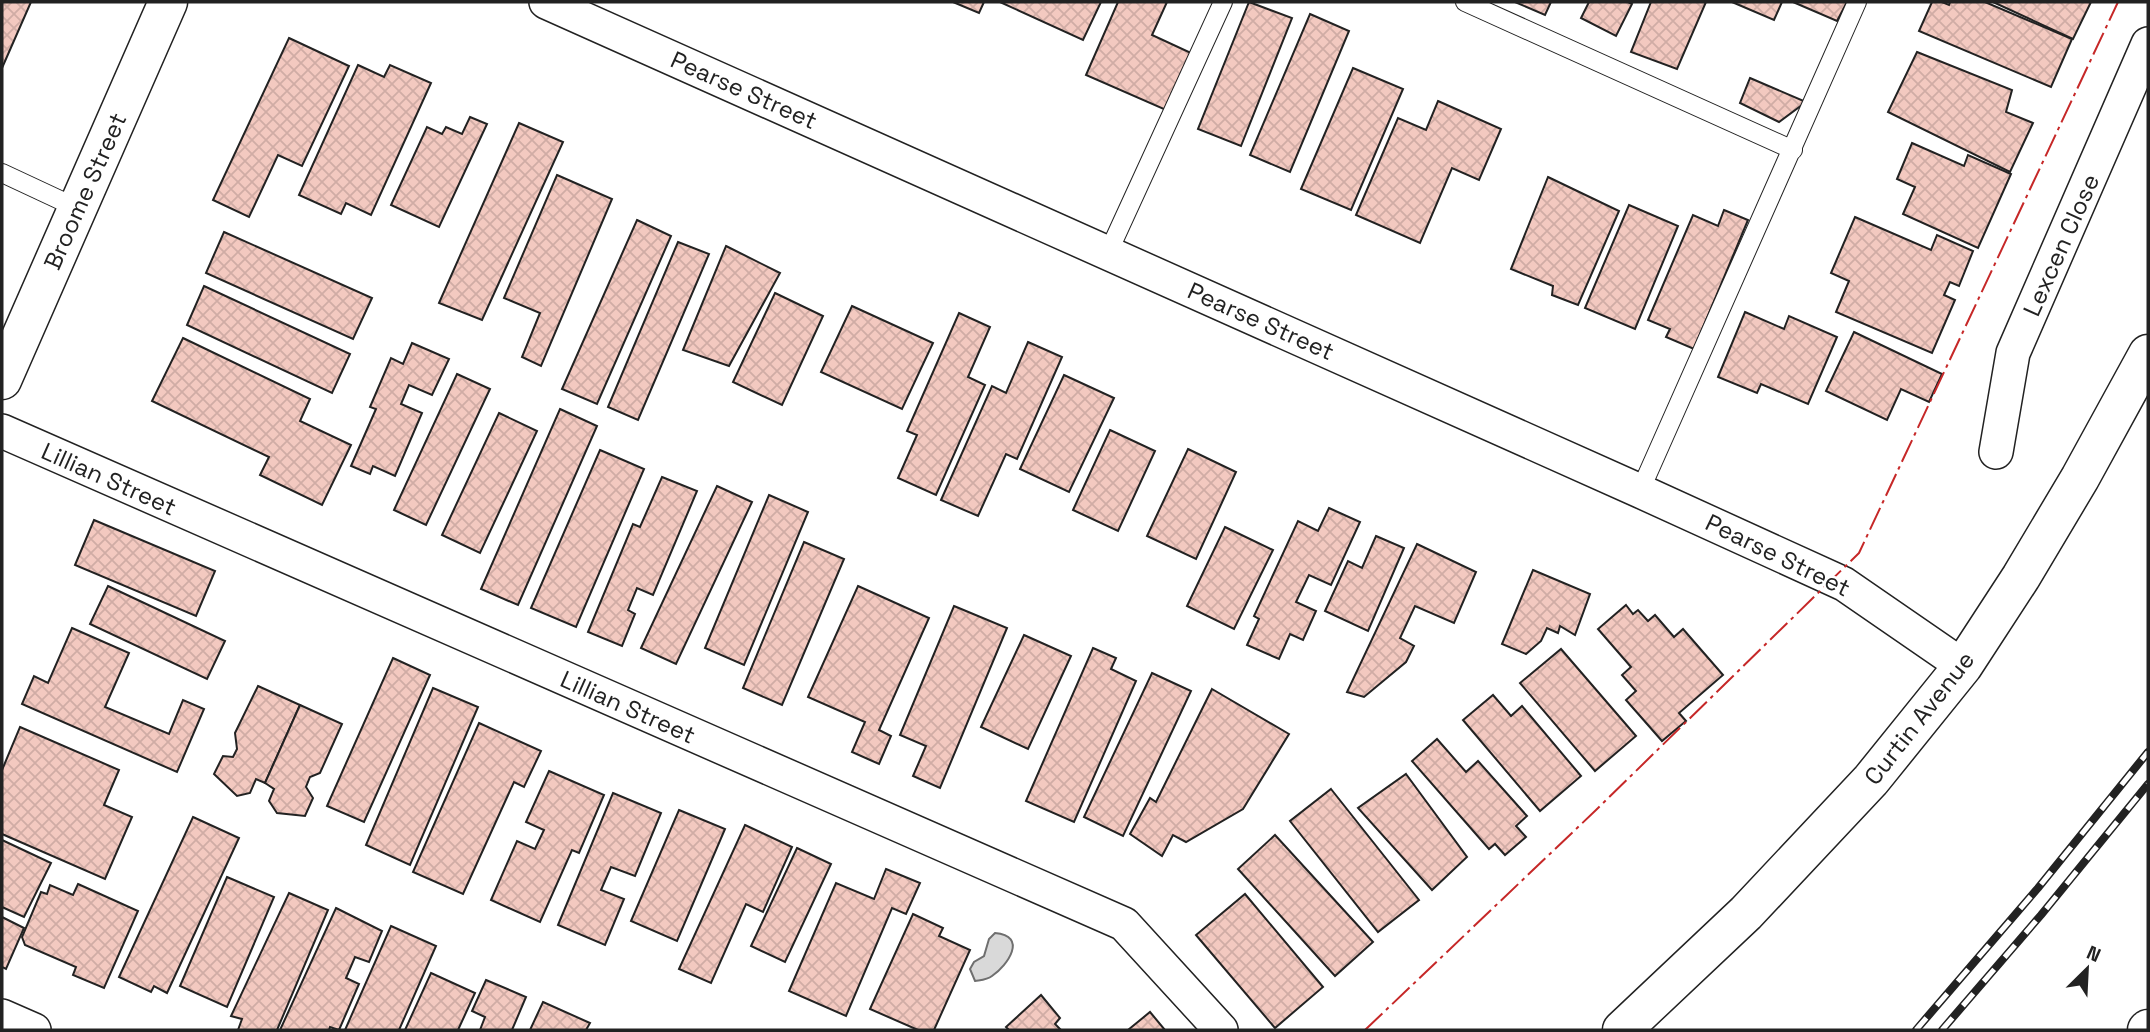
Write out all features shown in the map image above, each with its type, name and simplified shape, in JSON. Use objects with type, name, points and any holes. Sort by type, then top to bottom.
[{"type":"main road","name":"Broome Street","points":[[2,380],[168,2]]},
{"type":"main road","name":"Curtin Avenue","points":[[1622,1030],[1746,913],[1871,780],[1963,666],[2021,577],[2080,478],[2148,354]]},
{"type":"street","name":"Pearse Street","points":[[546,2],[1844,584],[1963,666]]},
{"type":"street","name":"Lexcen Close","points":[[1996,452],[2013,353],[2148,44]]},
{"type":"street","name":"Lillian Street","points":[[2,431],[1124,924],[1221,1030]]},
{"type":"street","points":[[2,1016],[34,1030]]},
{"type":"lane","points":[[1108,253],[1223,2]]},
{"type":"lane","points":[[1465,2],[1793,150]]},
{"type":"lane","points":[[1640,491],[1857,2]]},
{"type":"lane","points":[[2,173],[77,208]]},
{"type":"shaded area","points":[[995,933],[1011,939],[1012,951],[1004,965],[992,976],[975,981],[970,969],[974,962],[984,956],[989,939]]},
{"type":"building","points":[[2,2],[31,2],[2,68]]},
{"type":"building","points":[[953,2],[984,2],[979,13]]},
{"type":"building","points":[[1000,2],[1101,2],[1083,40]]},
{"type":"building","points":[[1118,2],[1167,2],[1152,35],[1191,53],[1166,110],[1086,75]]},
{"type":"building","points":[[1249,2],[1292,18],[1241,146],[1198,129]]},
{"type":"building","points":[[1515,2],[1551,2],[1545,15]]},
{"type":"building","points":[[1589,2],[1632,4],[1616,36],[1581,18]]},
{"type":"building","points":[[1651,2],[1706,2],[1677,69],[1631,52]]},
{"type":"building","points":[[1732,2],[1782,2],[1774,20]]},
{"type":"building","points":[[1793,2],[1847,2],[1837,21]]},
{"type":"building","points":[[1932,2],[1949,5],[1950,2],[1985,2],[2072,39],[2051,87],[1919,31]]},
{"type":"building","points":[[1993,2],[2091,2],[2073,39]]},
{"type":"building","points":[[1310,14],[1349,31],[1290,172],[1250,155]]},
{"type":"building","points":[[289,38],[349,66],[302,166],[278,155],[249,217],[213,200]]},
{"type":"building","points":[[1917,52],[2012,90],[2006,112],[2033,123],[2010,172],[1888,112]]},
{"type":"building","points":[[358,65],[384,77],[390,65],[431,83],[371,215],[346,203],[341,214],[299,195]]},
{"type":"building","points":[[1353,68],[1403,89],[1351,210],[1301,189]]},
{"type":"building","points":[[1750,78],[1806,102],[1779,122],[1740,103]]},
{"type":"building","points":[[1438,101],[1501,129],[1479,180],[1452,168],[1420,243],[1356,215],[1398,118],[1426,130]]},
{"type":"building","points":[[470,117],[487,124],[439,227],[391,205],[427,127],[442,134],[446,127],[462,134]]},
{"type":"building","points":[[519,123],[563,142],[482,320],[439,303]]},
{"type":"building","points":[[1912,143],[1964,166],[1968,155],[2011,174],[1978,248],[1903,214],[1915,187],[1897,179]]},
{"type":"building","points":[[557,175],[612,199],[541,366],[522,357],[540,313],[504,298]]},
{"type":"building","points":[[1548,177],[1619,211],[1578,305],[1552,295],[1553,286],[1511,269]]},
{"type":"building","points":[[1629,205],[1678,226],[1635,329],[1585,308]]},
{"type":"building","points":[[1724,210],[1748,220],[1694,349],[1666,337],[1670,329],[1648,320],[1693,215],[1718,226]]},
{"type":"building","points":[[1855,217],[1931,250],[1937,235],[1973,251],[1959,286],[1950,282],[1944,295],[1955,300],[1932,353],[1836,312],[1849,281],[1831,273]]},
{"type":"building","points":[[637,220],[671,236],[597,404],[562,389]]},
{"type":"building","points":[[224,232],[372,298],[353,339],[206,273]]},
{"type":"building","points":[[678,242],[709,254],[638,420],[608,407]]},
{"type":"building","points":[[726,246],[780,273],[729,366],[683,350]]},
{"type":"building","points":[[204,286],[350,354],[332,393],[187,325]]},
{"type":"building","points":[[775,293],[823,316],[782,405],[733,382]]},
{"type":"building","points":[[852,306],[933,343],[902,409],[821,372]]},
{"type":"building","points":[[1745,312],[1784,329],[1789,316],[1837,337],[1808,404],[1761,384],[1757,393],[1718,377]]},
{"type":"building","points":[[959,313],[990,327],[968,377],[985,385],[936,495],[898,478],[917,435],[907,431]]},
{"type":"building","points":[[1854,332],[1942,374],[1929,402],[1901,389],[1887,420],[1826,391]]},
{"type":"building","points":[[183,338],[310,399],[300,421],[351,445],[322,505],[260,475],[269,457],[152,401]]},
{"type":"building","points":[[1028,342],[1062,357],[1017,459],[1006,454],[978,516],[941,500],[992,386],[1006,393]]},
{"type":"building","points":[[412,343],[449,359],[432,395],[409,385],[401,404],[422,413],[395,476],[373,466],[370,474],[351,466],[376,409],[370,407],[391,358],[403,364]]},
{"type":"building","points":[[457,374],[490,389],[426,525],[394,510]]},
{"type":"building","points":[[1064,375],[1114,398],[1069,492],[1020,469]]},
{"type":"building","points":[[560,409],[597,426],[518,605],[481,589]]},
{"type":"building","points":[[499,413],[537,431],[480,553],[442,535]]},
{"type":"building","points":[[1110,430],[1155,451],[1118,531],[1073,510]]},
{"type":"building","points":[[1188,449],[1236,472],[1196,559],[1147,536]]},
{"type":"building","points":[[600,450],[644,469],[576,627],[531,608]]},
{"type":"building","points":[[662,477],[697,491],[653,595],[637,588],[628,610],[635,614],[622,646],[588,632],[633,524],[640,527]]},
{"type":"building","points":[[717,486],[752,502],[676,664],[641,648]]},
{"type":"building","points":[[769,495],[808,512],[744,665],[705,648]]},
{"type":"building","points":[[1329,508],[1360,522],[1331,585],[1309,575],[1296,602],[1316,611],[1303,640],[1290,634],[1279,659],[1247,645],[1259,619],[1254,616],[1298,521],[1318,531]]},
{"type":"building","points":[[94,520],[215,571],[196,616],[75,565]]},
{"type":"building","points":[[1225,527],[1273,550],[1234,629],[1187,606]]},
{"type":"building","points":[[1376,536],[1404,548],[1368,631],[1325,611],[1348,561],[1362,568]]},
{"type":"building","points":[[804,542],[844,559],[782,705],[743,688]]},
{"type":"building","points":[[1417,544],[1476,572],[1454,623],[1415,606],[1400,638],[1414,646],[1406,662],[1364,697],[1347,692]]},
{"type":"building","points":[[1533,570],[1590,594],[1575,635],[1560,626],[1558,633],[1547,628],[1541,641],[1526,654],[1502,644]]},
{"type":"building","points":[[108,586],[225,641],[207,679],[90,624]]},
{"type":"building","points":[[858,586],[929,618],[879,730],[891,736],[879,764],[852,752],[865,722],[808,697]]},
{"type":"building","points":[[1626,605],[1633,614],[1638,610],[1648,621],[1655,615],[1674,637],[1683,629],[1723,675],[1679,713],[1686,721],[1662,741],[1626,700],[1636,691],[1622,675],[1631,667],[1598,629]]},
{"type":"building","points":[[954,606],[1007,628],[940,788],[913,776],[926,746],[900,735]]},
{"type":"building","points":[[72,628],[129,653],[105,707],[169,734],[183,700],[204,709],[177,772],[22,704],[34,676],[48,683]]},
{"type":"building","points":[[1024,635],[1071,656],[1028,749],[981,727]]},
{"type":"building","points":[[1093,648],[1116,658],[1111,669],[1136,681],[1074,822],[1026,801]]},
{"type":"building","points":[[1561,649],[1636,736],[1595,771],[1520,683]]},
{"type":"building","points":[[393,658],[430,675],[364,822],[327,806]]},
{"type":"building","points":[[1152,673],[1191,691],[1123,836],[1084,817]]},
{"type":"building","points":[[258,686],[300,705],[265,783],[256,779],[250,793],[237,796],[214,774],[223,756],[233,757],[237,749],[235,733]]},
{"type":"building","points":[[433,688],[478,707],[410,865],[366,845]]},
{"type":"building","points":[[1212,689],[1289,734],[1243,809],[1186,842],[1173,835],[1162,856],[1130,834],[1150,798],[1156,802]]},
{"type":"building","points":[[1493,695],[1511,716],[1522,706],[1581,776],[1540,811],[1463,720]]},
{"type":"building","points":[[300,705],[342,724],[320,773],[310,777],[306,787],[313,798],[305,816],[277,813],[269,801],[274,789],[265,783]]},
{"type":"building","points":[[479,723],[541,751],[524,787],[514,782],[463,894],[413,872]]},
{"type":"building","points":[[20,727],[119,770],[104,805],[132,817],[105,879],[2,834],[2,770]]},
{"type":"building","points":[[1437,739],[1466,772],[1478,761],[1527,816],[1516,826],[1526,837],[1505,855],[1495,844],[1489,849],[1412,761]]},
{"type":"building","points":[[549,771],[604,795],[579,853],[572,850],[540,922],[491,900],[517,841],[535,849],[544,830],[526,822]]},
{"type":"building","points":[[1406,774],[1467,857],[1432,890],[1358,808]]},
{"type":"building","points":[[1331,789],[1419,900],[1378,932],[1290,821]]},
{"type":"building","points":[[613,793],[661,813],[635,876],[611,867],[601,890],[624,899],[605,945],[558,925]]},
{"type":"building","points":[[679,810],[725,829],[677,941],[631,921]]},
{"type":"building","points":[[193,817],[239,838],[167,993],[154,986],[151,992],[119,977]]},
{"type":"building","points":[[745,825],[792,847],[763,912],[746,904],[711,983],[679,969]]},
{"type":"building","points":[[1275,835],[1373,942],[1335,976],[1238,869]]},
{"type":"building","points":[[2,840],[51,863],[24,917],[2,907]]},
{"type":"building","points":[[797,848],[831,864],[785,962],[751,946]]},
{"type":"building","points":[[886,869],[920,883],[906,914],[892,908],[846,1016],[789,991],[836,883],[874,899]]},
{"type":"building","points":[[227,877],[274,897],[227,1007],[180,986]]},
{"type":"building","points":[[78,884],[138,911],[104,988],[73,975],[76,967],[25,945],[22,937],[41,892],[47,894],[50,885],[73,895]]},
{"type":"building","points":[[289,893],[328,910],[277,1030],[238,1030],[242,1019],[231,1016]]},
{"type":"building","points":[[1245,894],[1323,987],[1275,1028],[1196,935]]},
{"type":"building","points":[[336,908],[382,931],[369,962],[355,957],[346,978],[359,984],[339,1030],[330,1027],[329,1030],[280,1030]]},
{"type":"building","points":[[913,914],[943,928],[939,936],[970,950],[934,1030],[918,1030],[870,1009]]},
{"type":"building","points":[[2,917],[24,928],[6,969],[2,967]]},
{"type":"building","points":[[391,926],[436,946],[399,1030],[345,1030]]},
{"type":"building","points":[[431,973],[475,993],[458,1030],[405,1030]]},
{"type":"building","points":[[486,980],[526,997],[512,1030],[480,1030],[485,1017],[472,1011]]},
{"type":"building","points":[[1041,995],[1060,1018],[1055,1024],[1061,1030],[1009,1030],[1006,1027]]},
{"type":"building","points":[[543,1002],[590,1023],[586,1030],[530,1030]]},
{"type":"building","points":[[1150,1012],[1165,1030],[1128,1030]]},
{"type":"railway","points":[[1916,1030],[2038,888],[2148,752]]},
{"type":"railway","points":[[1942,1030],[2148,784]]},
{"type":"power","points":[[1365,1030],[1596,810],[1859,553],[2118,2]]}]
